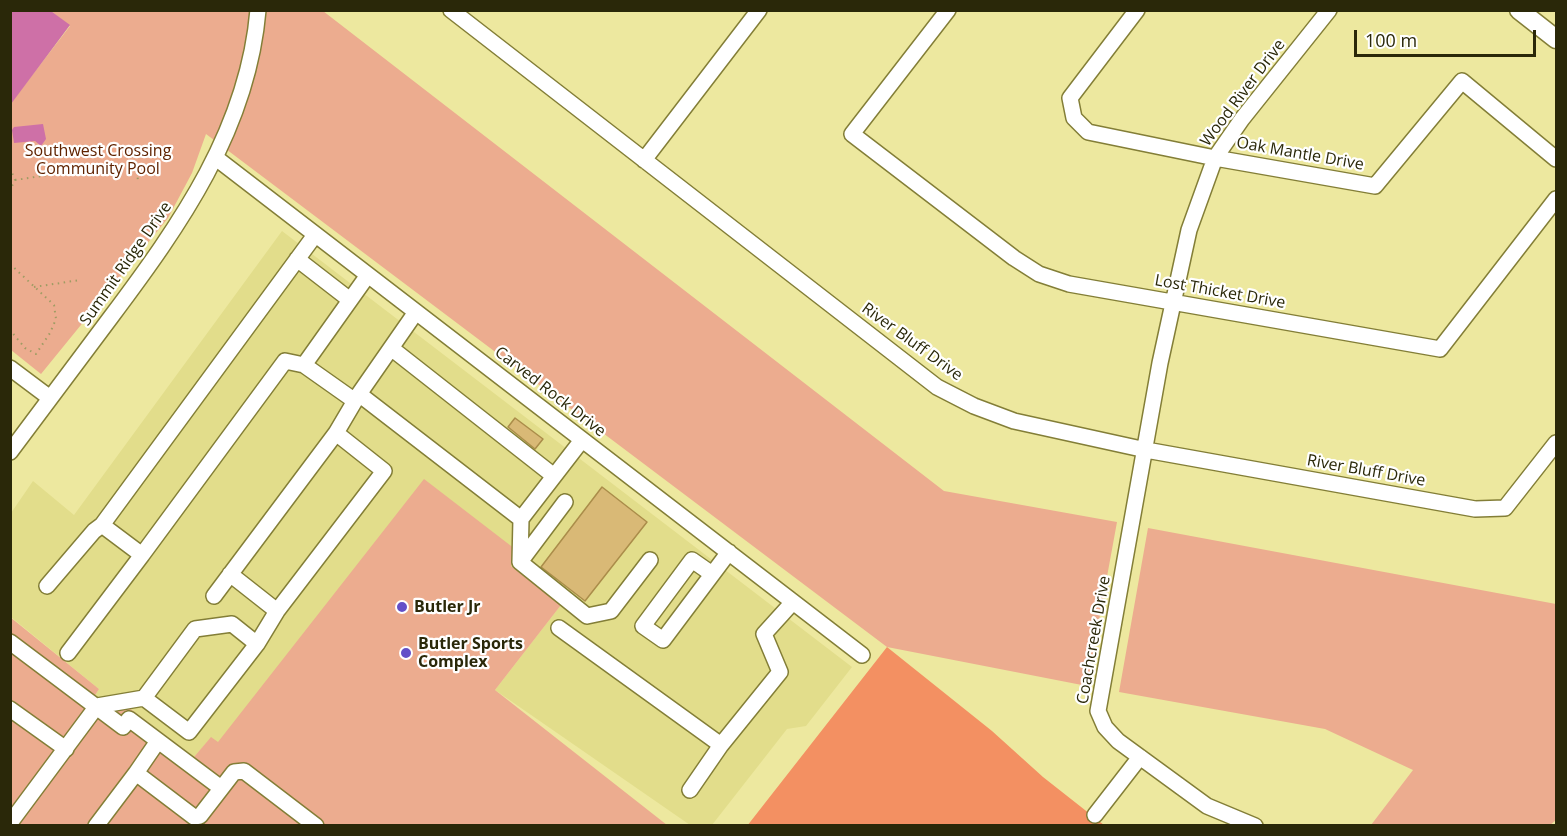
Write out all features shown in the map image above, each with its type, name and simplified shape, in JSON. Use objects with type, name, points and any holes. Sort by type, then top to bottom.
[{"type":"main road","points":[[1520,10],[1557,39]]},
{"type":"street","name":"Summit Ridge Drive","points":[[10,452],[161,250],[216,158],[243,85],[258,10]]},
{"type":"street","name":"River Bluff Drive","points":[[451,10],[937,387],[974,406],[1014,422],[1146,450],[1475,508],[1505,508],[1557,443]]},
{"type":"street","points":[[644,160],[759,10]]},
{"type":"street","name":"Lost Thicket Drive","points":[[948,10],[852,134],[1014,258],[1039,274],[1069,284],[1440,348],[1557,200]]},
{"type":"street","name":"Oak Mantle Drive","points":[[1137,10],[1070,98],[1074,118],[1088,132],[1215,158],[1375,186],[1462,81],[1557,159]]},
{"type":"street","name":"Wood River Drive","points":[[1146,450],[1172,302],[1189,230],[1215,158],[1242,119],[1329,10]]},
{"type":"street","name":"Carved Rock Drive","points":[[216,158],[862,654]]},
{"type":"street","points":[[47,586],[94,531],[102,525],[315,235]]},
{"type":"street","points":[[297,259],[350,300]]},
{"type":"street","points":[[304,364],[368,275]]},
{"type":"street","points":[[214,596],[336,433],[357,398],[417,312]]},
{"type":"street","points":[[391,348],[554,476]]},
{"type":"street","points":[[68,653],[285,361],[304,364],[357,398],[521,519]]},
{"type":"street","points":[[10,368],[50,398]]},
{"type":"street","points":[[144,698],[189,732],[257,644],[277,610],[384,471],[336,433]]},
{"type":"street","points":[[520,562],[521,519],[582,440]]},
{"type":"street","name":"Coachcreek Drive","points":[[1146,450],[1098,711],[1106,727],[1118,741],[1207,806],[1255,825]]},
{"type":"street","points":[[520,562],[565,502]]},
{"type":"street","points":[[102,525],[142,555]]},
{"type":"street","points":[[712,574],[692,560],[643,626],[663,640],[729,552]]},
{"type":"street","points":[[520,562],[587,616],[611,611],[650,560]]},
{"type":"street","points":[[230,574],[277,610]]},
{"type":"street","points":[[690,790],[721,745],[780,672],[764,634],[793,602]]},
{"type":"street","points":[[10,824],[97,706],[144,698],[195,628],[232,624],[257,644]]},
{"type":"street","points":[[560,628],[721,745]]},
{"type":"street","points":[[10,642],[123,727],[129,719],[221,788]]},
{"type":"street","points":[[10,709],[66,749]]},
{"type":"street","points":[[96,825],[158,741]]},
{"type":"street","points":[[1095,815],[1140,757]]},
{"type":"street","points":[[136,772],[194,818],[200,816],[234,772],[244,771],[316,825]]},
{"type":"path","points":[[15,180],[136,162],[138,181]]},
{"type":"path","points":[[10,168],[15,180],[10,190]]},
{"type":"path","points":[[10,264],[54,305],[56,319],[36,354],[25,348],[10,330]]},
{"type":"path","points":[[34,287],[80,280]]},
{"type":"shaded area","points":[[11,10],[51,11],[70,25],[11,104]]},
{"type":"shaded area","points":[[43,124],[46,139],[41,146],[35,141],[14,143],[12,130],[14,127]]},
{"type":"shaded area","points":[[282,231],[852,667],[806,726],[787,729],[712,825],[690,825],[495,690],[561,605],[511,566],[218,743],[211,738],[194,757],[124,704],[108,708],[94,697],[99,689],[11,617],[11,513],[33,481],[74,515]]},
{"type":"shaded area","points":[[887,647],[992,731],[1043,777],[1104,825],[747,826]]},
{"type":"green space","name":"Southwest Crossing Community Pool","points":[[51,11],[323,11],[944,491],[1117,522],[1087,686],[887,647],[206,134],[192,173],[168,218],[41,374],[11,350],[10,104],[70,26]]},
{"type":"green space","name":"Butler Sports Complex","points":[[424,479],[515,549],[511,566],[561,605],[495,690],[667,825],[11,825],[10,617],[99,689],[94,697],[108,708],[124,704],[194,757],[211,737],[218,742]]},
{"type":"green space","points":[[1148,528],[1556,604],[1556,820],[1549,826],[1371,825],[1413,770],[1325,729],[1119,692]]},
{"type":"building","points":[[515,418],[543,439],[535,449],[508,427]]},
{"type":"building","points":[[602,487],[647,522],[585,601],[541,567]]},
{"type":"place","name":"Butler Jr","points":[[402,607]]},
{"type":"place","name":"Butler Sports Complex","points":[[406,653]]}]
